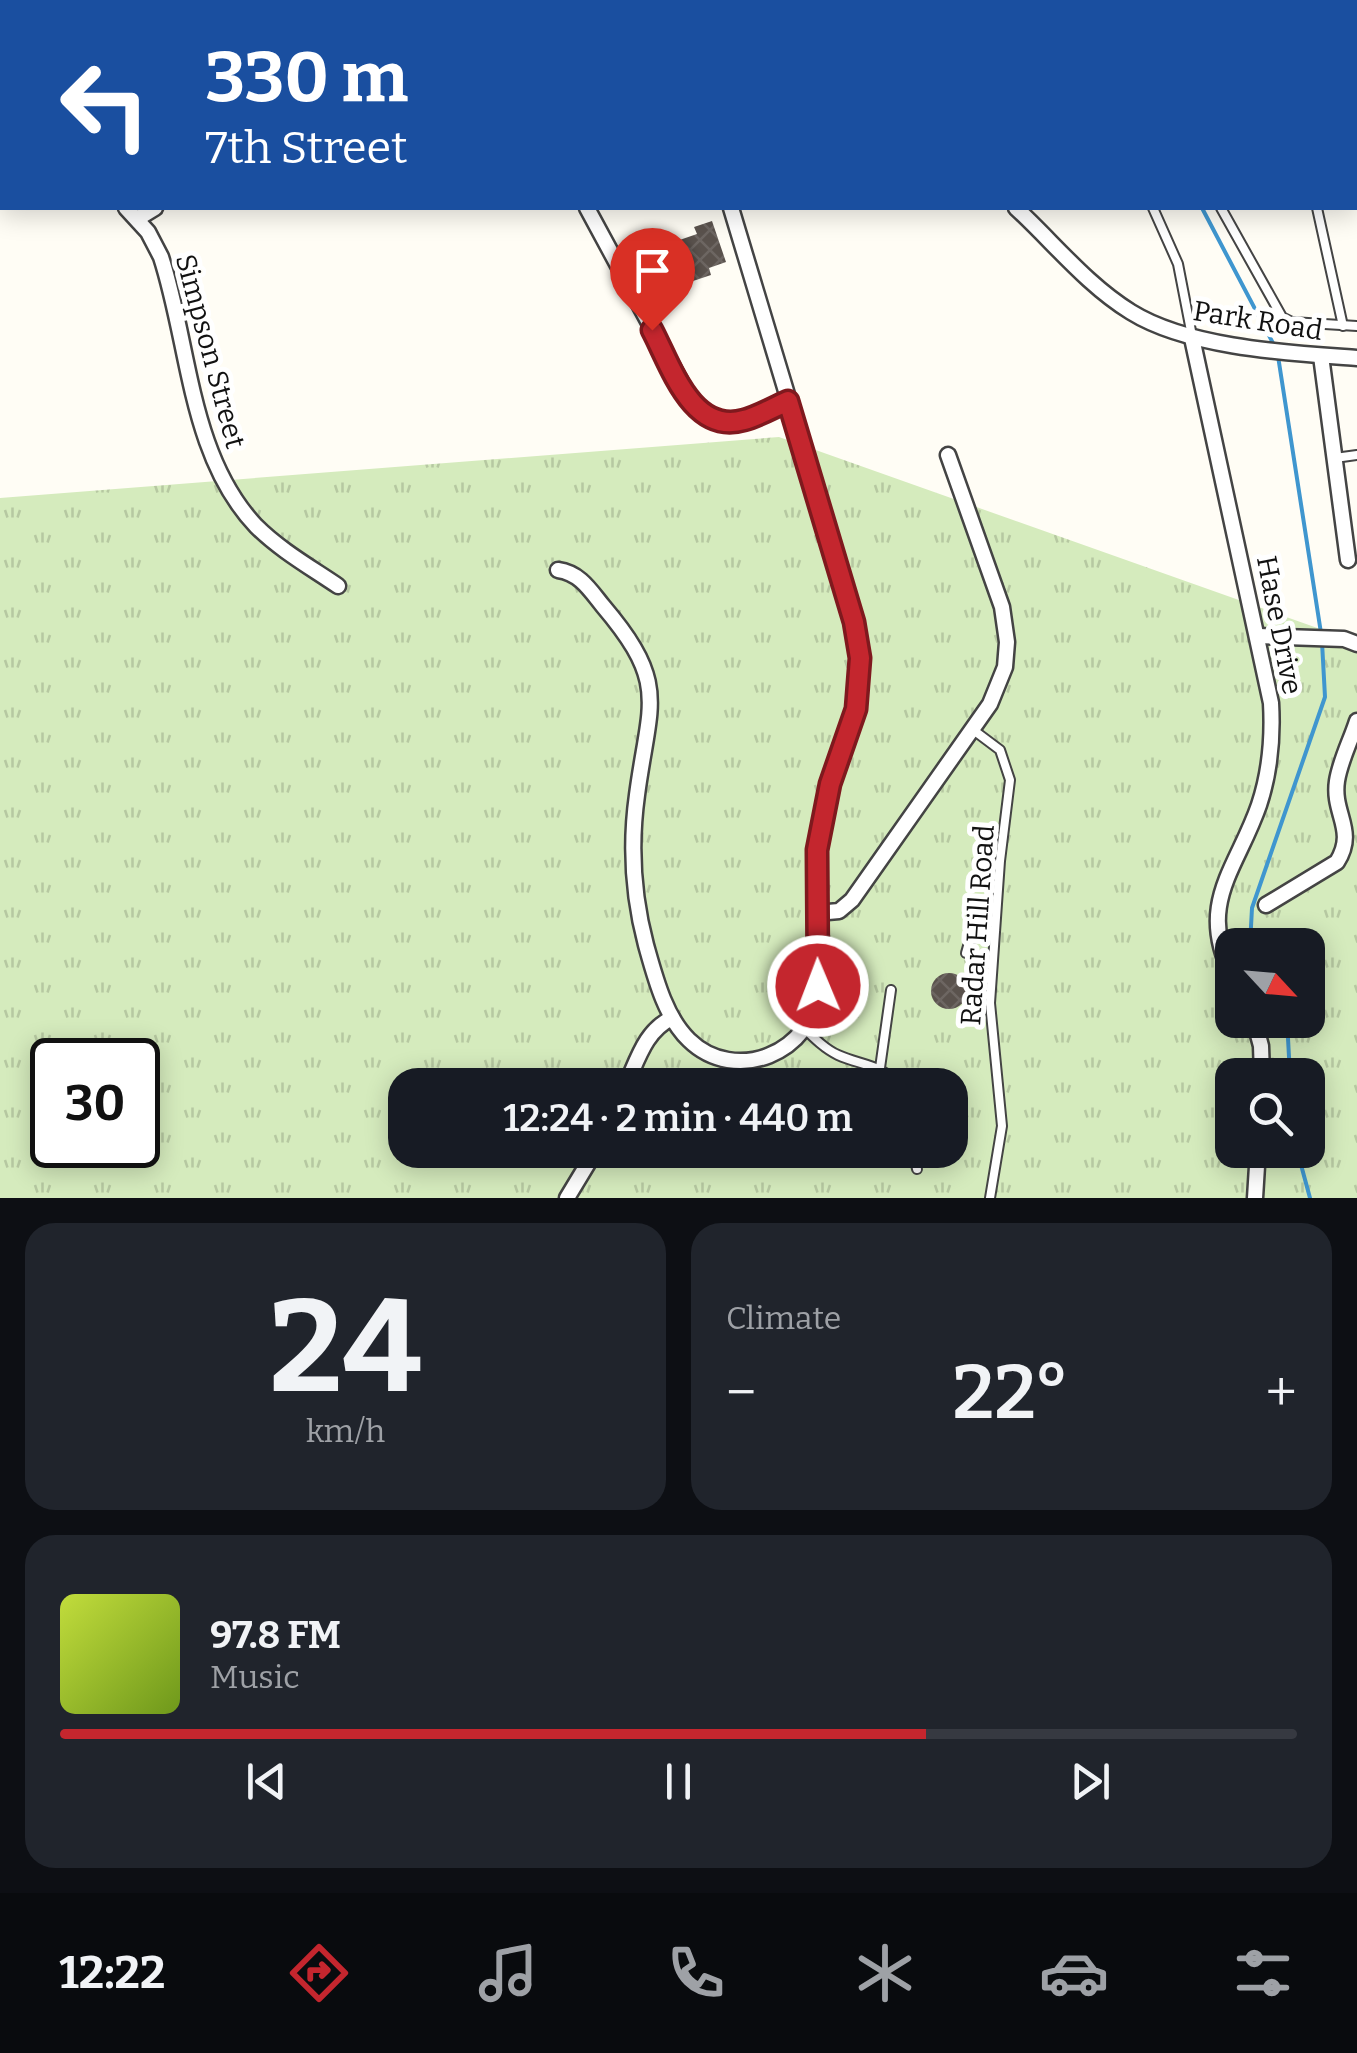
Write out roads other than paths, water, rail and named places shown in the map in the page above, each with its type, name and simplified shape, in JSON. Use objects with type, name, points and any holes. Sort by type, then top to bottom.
[{"type":"street","points":[[588,210],[694,406],[707,416],[731,422],[788,401]]},
{"type":"street","points":[[558,570],[579,578],[614,618],[631,641],[646,676],[651,717],[636,795],[634,872],[646,946],[672,1018],[686,1038],[703,1052],[736,1062],[770,1056],[789,1045],[814,1008],[818,986],[820,828],[830,784],[856,709],[860,658],[850,604],[732,210]]},
{"type":"street","name":"Park Road","points":[[1018,210],[1115,301],[1145,320],[1192,338],[1357,358]]},
{"type":"street","name":"Simpson Street","points":[[132,213],[161,257],[204,431],[224,481],[268,537],[338,586]]},
{"type":"street","name":"Hase Drive","points":[[1192,338],[1271,703],[1267,775],[1257,809],[1221,892],[1220,928]]},
{"type":"street","points":[[1322,356],[1348,560]]},
{"type":"street","points":[[817,913],[839,911],[852,900],[990,704],[1001,680],[1007,654],[1002,606],[948,455]]},
{"type":"street","points":[[1258,636],[1338,639],[1357,644]]},
{"type":"street","points":[[1266,905],[1337,862],[1346,852],[1350,828],[1337,785],[1357,721]]},
{"type":"street","points":[[634,1068],[649,1035],[672,1018]]},
{"type":"street","points":[[567,1198],[585,1168]]},
{"type":"street","points":[[1256,1198],[1257,1168]]},
{"type":"lane","points":[[1154,210],[1178,264],[1192,338]]},
{"type":"lane","points":[[1222,210],[1278,314],[1292,322],[1357,326]]},
{"type":"lane","points":[[1316,210],[1342,326]]},
{"type":"lane","points":[[1335,458],[1357,455]]},
{"type":"lane","name":"Radar Hill Road","points":[[972,729],[1000,750],[1009,771],[990,1020],[1002,1126],[990,1198]]},
{"type":"lane","points":[[966,952],[974,925]]},
{"type":"lane","points":[[970,940],[995,930]]},
{"type":"lane","points":[[804,1028],[838,1054],[880,1068],[891,990]]},
{"type":"waterway","points":[[1203,210],[1275,347]]},
{"type":"waterway","points":[[1278,356],[1321,633]]},
{"type":"waterway","points":[[1251,928],[1252,908],[1325,697],[1322,642]]},
{"type":"waterway","points":[[1288,1038],[1289,1058]]},
{"type":"waterway","points":[[1302,1168],[1310,1198]]}]
